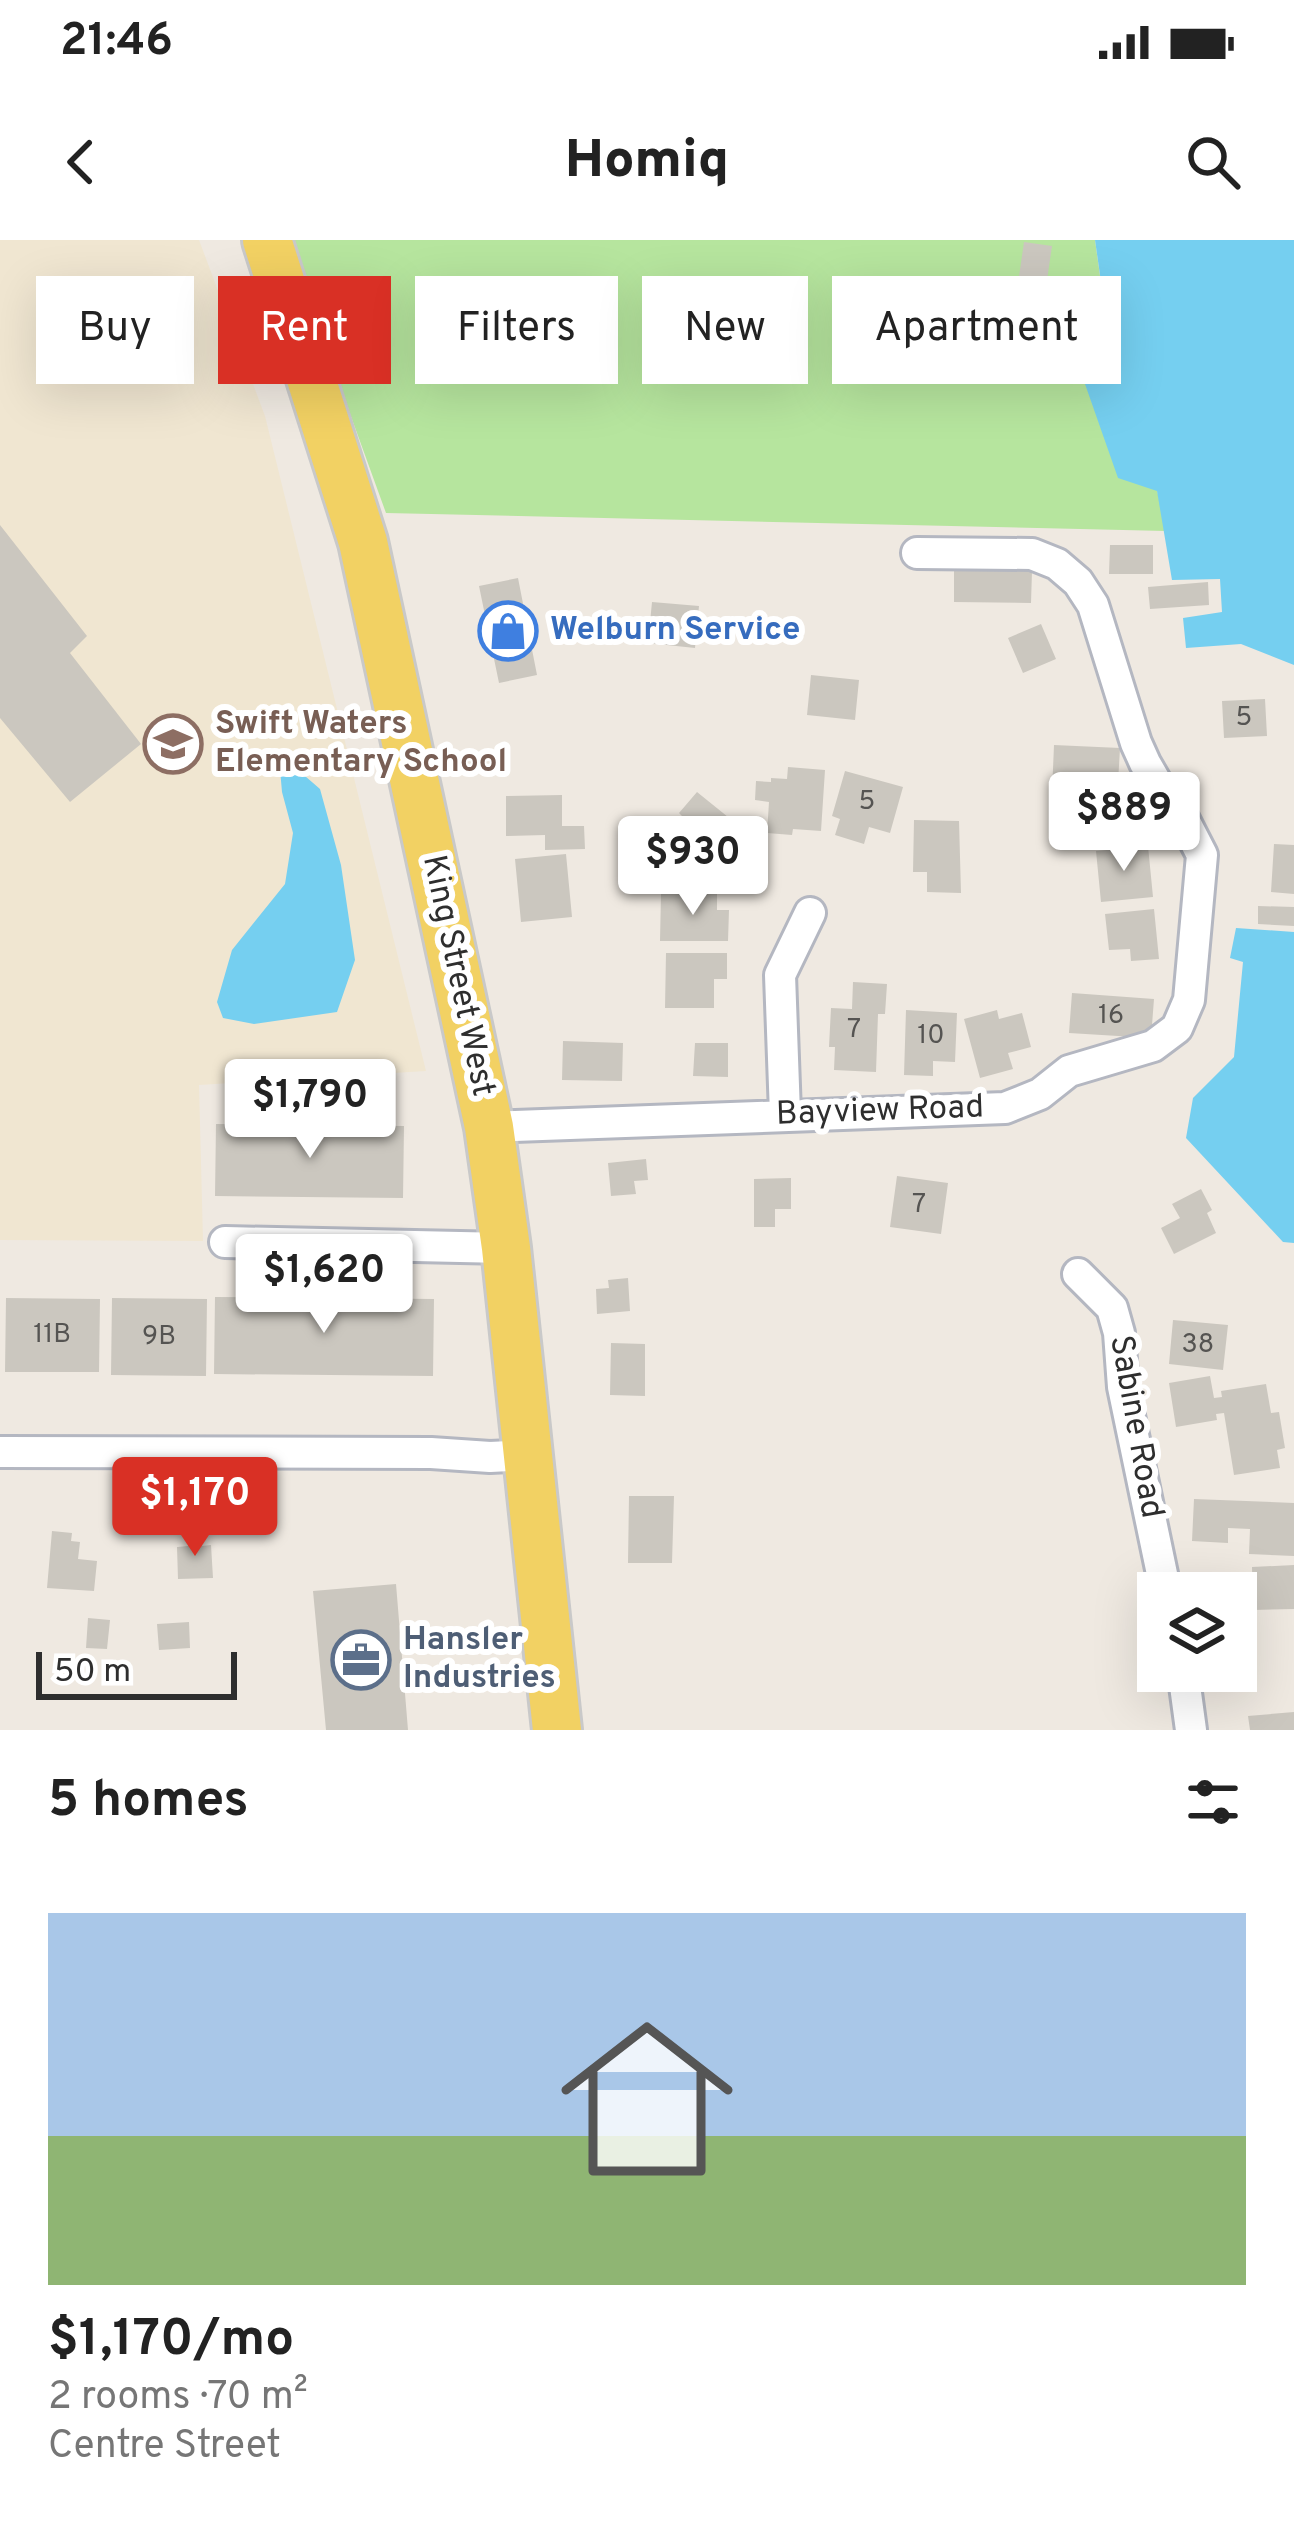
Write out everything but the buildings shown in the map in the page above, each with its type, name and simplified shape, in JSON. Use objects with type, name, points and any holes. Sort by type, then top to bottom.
[{"type":"main road","name":"King Street West","points":[[267,240],[363,542],[489,1127],[557,1730]]},
{"type":"street","name":"Bayview Road","points":[[489,1127],[1005,1108],[1040,1094],[1069,1071],[1154,1046],[1177,1028],[1190,1000],[1202,855],[1183,816],[1145,763],[1093,605],[1078,582],[1057,564],[1032,554],[917,553]]},
{"type":"street","points":[[785,1114],[780,975],[810,914]]},
{"type":"street","points":[[225,1242],[506,1248]]},
{"type":"street","name":"Sabine Road","points":[[1078,1274],[1112,1308],[1123,1387],[1162,1572]]},
{"type":"street","points":[[0,1452],[528,1455]]},
{"type":"street","points":[[1186,1692],[1191,1730]]},
{"type":"shaded area","name":"Swift Waters Elementary School","points":[[0,240],[199,240],[218,291],[218,384],[253,384],[265,416],[426,1071],[199,1085],[203,1241],[0,1240]]},
{"type":"green space","points":[[287,240],[1095,240],[1100,276],[832,276],[832,384],[1107,384],[1157,490],[1166,531],[386,513],[339,384],[391,384],[391,276],[300,276]]},
{"type":"water","points":[[1095,240],[1294,240],[1294,665],[1241,644],[1186,648],[1183,618],[1222,612],[1220,579],[1172,580],[1157,491],[1118,478],[1085,384],[1121,384],[1121,276],[1100,276]]},
{"type":"water","points":[[290,763],[320,789],[341,865],[355,960],[337,1012],[254,1024],[223,1018],[217,1002],[232,950],[285,884],[293,833],[280,769]]},
{"type":"water","points":[[1236,928],[1294,932],[1294,1243],[1283,1242],[1186,1138],[1193,1098],[1234,1057],[1243,962],[1230,958]]},
{"type":"place","name":"Welburn Service","points":[[508,631]]},
{"type":"place","name":"Swift Waters Elementary School","points":[[173,744]]},
{"type":"place","name":"Hansler Industries","points":[[361,1660]]}]
